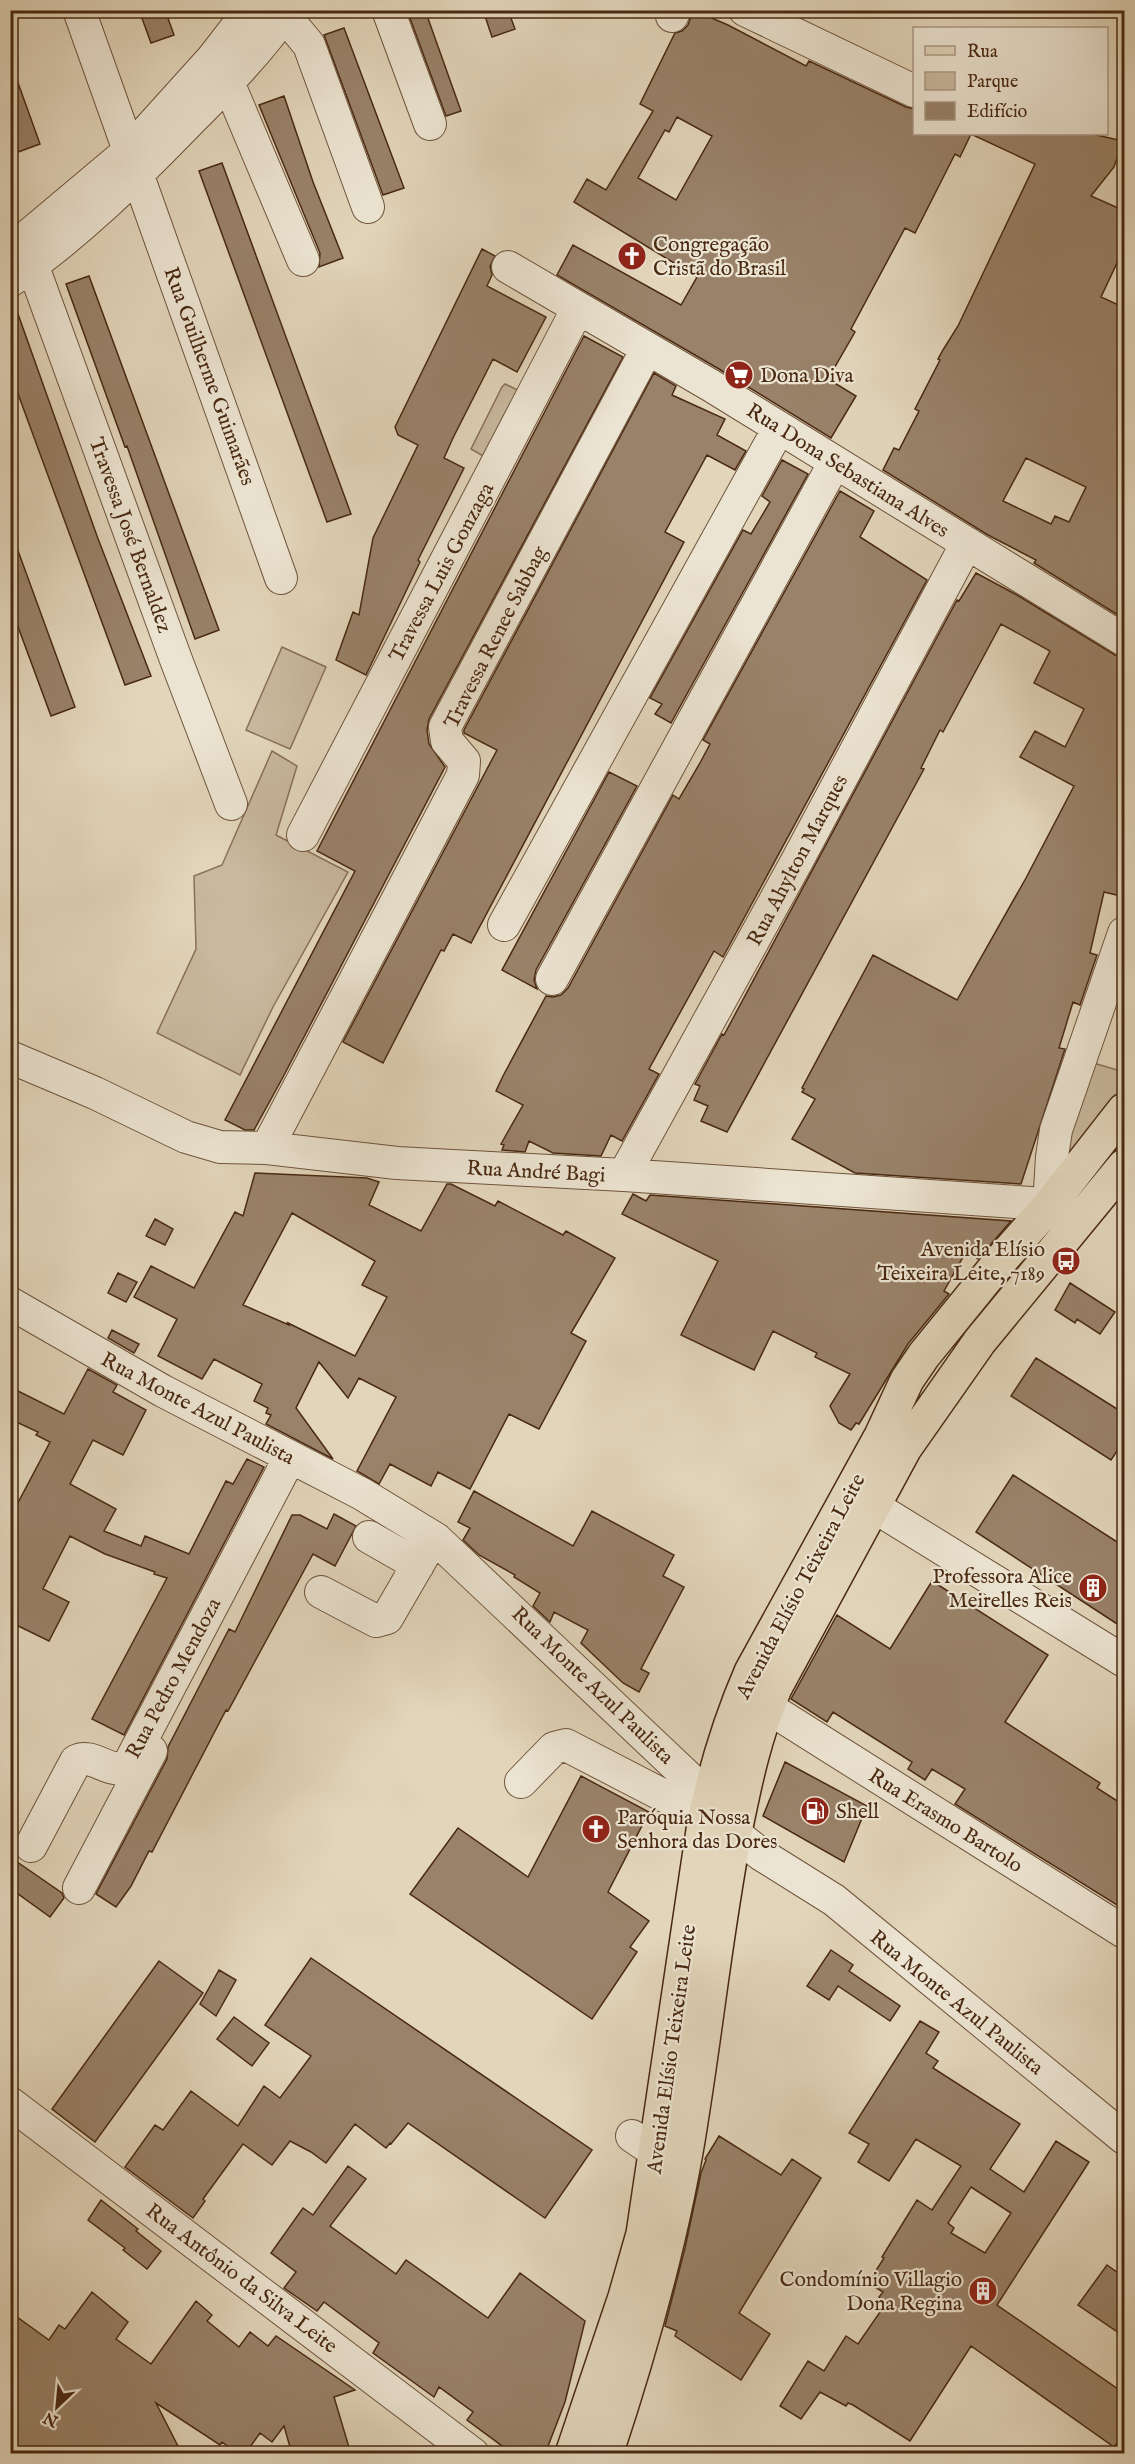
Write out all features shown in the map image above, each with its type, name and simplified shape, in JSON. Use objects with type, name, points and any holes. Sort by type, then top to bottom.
[{"type":"main road","name":"Avenida Elísio Teixeira Leite","points":[[606,2454],[653,2304],[692,2116],[711,1973],[735,1834],[754,1742],[756,1662],[881,1436],[907,1380],[924,1355],[1002,1259],[1049,1206],[1113,1149],[1125,1110]]},
{"type":"main road","name":"Avenida Elísio Teixeira Leite","points":[[572,2454],[605,2361],[640,2245],[644,2145],[707,1807],[720,1754],[754,1701],[775,1688],[905,1448],[980,1341],[1125,1166]]},
{"type":"street","name":"Rua Guilherme Guimarães","points":[[79,10],[282,578]]},
{"type":"street","points":[[134,163],[250,10]]},
{"type":"street","points":[[388,10],[430,124]]},
{"type":"street","points":[[745,10],[913,90]]},
{"type":"street","points":[[20,260],[228,82],[284,12],[309,45],[368,207]]},
{"type":"street","points":[[228,82],[303,260]]},
{"type":"street","name":"Travessa José Bernaldez","points":[[20,260],[231,804]]},
{"type":"street","name":"Rua Dona Sebastiana Alves","points":[[508,267],[648,348],[967,543],[1123,635]]},
{"type":"street","name":"Travessa Luis Gonzaga","points":[[303,835],[578,308]]},
{"type":"street","name":"Travessa Renee Sabbag","points":[[267,1148],[464,775],[464,761],[447,741],[445,727],[648,348]]},
{"type":"street","points":[[504,925],[779,428]]},
{"type":"street","points":[[552,979],[835,462]]},
{"type":"street","name":"Rua Ahylton Marques","points":[[624,1175],[786,882],[967,543]]},
{"type":"street","points":[[1075,1225],[1049,1206],[1056,1130],[1125,933]]},
{"type":"street","name":"Rua André Bagi","points":[[10,1058],[95,1093],[201,1143],[237,1149],[267,1148],[397,1163],[624,1175],[1049,1206]]},
{"type":"street","name":"Rua Monte Azul Paulista","points":[[10,1303],[163,1391],[391,1510],[436,1539],[735,1834],[762,1855],[834,1900],[1125,2138]]},
{"type":"street","name":"Rua Pedro Mendoza","points":[[31,1846],[76,1761],[84,1758],[117,1769],[127,1766],[130,1762],[299,1461]]},
{"type":"street","name":"Rua Pedro Mendoza","points":[[79,1888],[191,1675],[299,1461]]},
{"type":"street","points":[[873,1506],[1125,1661]]},
{"type":"street","points":[[369,1537],[418,1565]]},
{"type":"street","points":[[321,1592],[376,1621],[387,1618],[436,1539]]},
{"type":"street","name":"Rua Erasmo Bartolo","points":[[754,1701],[1125,1932]]},
{"type":"street","points":[[521,1782],[554,1748],[566,1745],[707,1807]]},
{"type":"street","name":"Rua Antônio da Silva Leite","points":[[10,2103],[473,2454]]},
{"type":"green space","points":[[505,384],[530,396],[495,463],[471,449]]},
{"type":"green space","points":[[282,647],[326,667],[290,749],[246,730]]},
{"type":"green space","points":[[272,751],[297,766],[276,835],[348,872],[273,1007],[240,1075],[157,1033],[196,949],[194,876],[222,865]]},
{"type":"green space","points":[[1080,1059],[1124,1072],[1124,1116],[1047,1211]]},
{"type":"building","points":[[139,10],[165,10],[174,35],[151,43]]},
{"type":"building","points":[[407,10],[425,10],[461,111],[446,116]]},
{"type":"building","points":[[483,10],[508,10],[515,29],[492,37]]},
{"type":"building","points":[[693,10],[728,25],[806,66],[809,61],[913,109],[913,135],[971,135],[960,157],[955,154],[915,233],[905,228],[851,329],[855,332],[828,379],[856,396],[831,438],[719,369],[557,275],[573,245],[681,305],[697,277],[574,202],[587,179],[606,190],[653,111],[640,104],[675,33],[682,31],[688,25]],"holes":[[[677,117],[712,136],[676,200],[638,178],[665,130],[669,132]]]},
{"type":"building","points":[[344,28],[404,188],[383,195],[324,35]]},
{"type":"building","points":[[10,69],[13,69],[40,144],[18,152],[10,133]]},
{"type":"building","points":[[284,96],[313,182],[343,258],[319,267],[320,253],[259,105]]},
{"type":"building","points":[[973,135],[1096,135],[1123,141],[1114,167],[1091,196],[1125,211],[1125,246],[1101,297],[1125,308],[1125,609],[1118,615],[1034,563],[1036,560],[988,535],[883,470],[894,448],[899,450],[919,411],[915,409],[940,360],[938,359],[958,326],[1035,164]],"holes":[[[1026,458],[1086,487],[1069,522],[1055,516],[1051,524],[1003,501]]]},
{"type":"building","points":[[222,163],[351,514],[327,522],[199,171]]},
{"type":"building","points":[[482,249],[495,256],[490,266],[492,275],[487,286],[546,317],[517,372],[493,359],[453,438],[444,458],[464,468],[418,560],[420,562],[366,675],[336,660],[353,612],[359,615],[373,538],[418,445],[398,435],[395,427]]},
{"type":"building","points":[[89,276],[219,630],[195,639],[127,446],[125,447],[66,284]]},
{"type":"building","points":[[10,300],[13,300],[97,536],[151,676],[125,685],[10,372]]},
{"type":"building","points":[[584,336],[623,357],[429,719],[427,730],[429,744],[445,767],[254,1130],[245,1130],[225,1120],[355,871],[317,851]]},
{"type":"building","points":[[654,373],[676,386],[672,395],[725,419],[717,435],[746,451],[735,470],[707,455],[665,532],[684,542],[471,943],[453,934],[444,951],[441,950],[383,1063],[343,1042],[497,750],[464,733],[464,730]]},
{"type":"building","points":[[782,460],[808,474],[671,723],[655,714],[662,704],[650,698],[743,530],[751,534],[770,502],[762,496]]},
{"type":"building","points":[[840,491],[874,511],[860,537],[927,580],[723,957],[714,951],[649,1069],[659,1074],[622,1141],[611,1135],[601,1156],[553,1153],[529,1141],[525,1152],[502,1150],[504,1145],[501,1144],[523,1105],[496,1091],[503,1076],[546,996],[561,995],[568,988],[673,795],[679,799],[700,763],[710,744],[703,740]]},
{"type":"building","points":[[13,537],[75,707],[51,716],[10,605],[10,538]]},
{"type":"building","points":[[976,573],[1017,595],[1115,655],[1125,658],[1125,897],[1104,892],[1090,953],[1097,955],[1080,1005],[1073,1002],[1059,1048],[1065,1049],[1021,1184],[855,1173],[792,1139],[815,1099],[802,1092],[804,1089],[802,1088],[873,955],[957,1000],[1026,878],[1074,786],[1020,757],[1035,731],[1065,747],[1084,709],[1034,683],[1050,651],[1001,624],[943,732],[940,730],[921,768],[924,769],[727,1132],[701,1121],[708,1106],[694,1100],[700,1086],[695,1084],[722,1034],[724,1035],[957,600],[959,601]]},
{"type":"building","points":[[609,772],[637,786],[536,970],[534,980],[537,989],[502,970]]},
{"type":"building","points":[[255,1173],[367,1178],[379,1182],[369,1205],[421,1231],[447,1184],[451,1184],[495,1206],[498,1201],[563,1235],[566,1231],[615,1258],[571,1333],[586,1341],[539,1429],[509,1414],[470,1489],[438,1472],[431,1486],[390,1464],[379,1484],[357,1471],[396,1397],[359,1378],[348,1398],[319,1362],[296,1408],[333,1459],[266,1424],[271,1415],[266,1413],[268,1408],[254,1401],[262,1384],[214,1359],[202,1379],[158,1356],[177,1319],[134,1297],[151,1266],[194,1288],[235,1212],[243,1216]],"holes":[[[292,1213],[375,1261],[362,1285],[387,1297],[355,1356],[288,1323],[289,1325],[243,1305]]]},
{"type":"building","points":[[633,1194],[646,1201],[650,1195],[1011,1221],[978,1259],[967,1250],[944,1291],[949,1294],[908,1344],[859,1424],[856,1423],[851,1430],[839,1423],[830,1406],[850,1374],[815,1357],[817,1353],[773,1331],[754,1370],[681,1335],[718,1261],[622,1214]]},
{"type":"building","points":[[155,1219],[173,1229],[165,1245],[146,1236]]},
{"type":"building","points":[[118,1273],[137,1282],[126,1302],[108,1293]]},
{"type":"building","points":[[1070,1283],[1115,1312],[1100,1334],[1077,1319],[1075,1323],[1055,1310]]},
{"type":"building","points":[[112,1330],[139,1344],[134,1353],[108,1338]]},
{"type":"building","points":[[1036,1358],[1125,1414],[1125,1439],[1111,1460],[1011,1396]]},
{"type":"building","points":[[88,1369],[117,1385],[113,1392],[146,1410],[123,1455],[93,1440],[70,1484],[116,1509],[104,1531],[141,1546],[145,1536],[189,1554],[226,1481],[233,1484],[247,1459],[264,1467],[124,1735],[92,1719],[167,1578],[105,1554],[70,1536],[43,1589],[69,1602],[49,1641],[10,1622],[10,1518],[50,1442],[36,1435],[38,1432],[10,1419],[10,1387],[64,1414]]},
{"type":"building","name":"Professora Alice Meirelles Reis","points":[[1013,1475],[1125,1547],[1125,1629],[976,1532]]},
{"type":"building","points":[[474,1491],[573,1546],[592,1511],[674,1555],[663,1576],[684,1587],[641,1669],[649,1673],[639,1692],[623,1683],[581,1643],[588,1630],[554,1612],[550,1622],[533,1606],[540,1593],[514,1577],[515,1575],[479,1555],[463,1540],[470,1528],[458,1522]]},
{"type":"building","points":[[334,1514],[356,1526],[335,1566],[313,1554],[228,1711],[226,1710],[152,1852],[149,1851],[131,1886],[116,1907],[96,1894],[167,1759],[168,1747],[229,1629],[235,1632],[292,1515],[300,1515],[327,1529]]},
{"type":"building","points":[[932,1581],[1048,1655],[1005,1722],[1100,1783],[1097,1788],[1125,1806],[1125,1910],[955,1804],[965,1789],[932,1769],[925,1780],[908,1769],[912,1762],[833,1712],[827,1722],[791,1699],[837,1615],[890,1649]]},
{"type":"building","name":"Shell","points":[[785,1762],[867,1806],[844,1862],[763,1816]]},
{"type":"building","points":[[581,1776],[649,1812],[608,1892],[649,1921],[630,1947],[637,1952],[592,2019],[410,1894],[458,1828],[528,1877]]},
{"type":"building","points":[[10,1857],[62,1893],[64,1898],[50,1917],[10,1888]]},
{"type":"building","points":[[831,1950],[853,1965],[849,1971],[900,2006],[890,2021],[838,1986],[829,2000],[807,1986]]},
{"type":"building","points":[[311,1958],[592,2150],[545,2218],[408,2123],[386,2148],[355,2124],[326,2163],[290,2141],[272,2165],[243,2144],[203,2199],[205,2201],[193,2218],[125,2167],[155,2125],[163,2130],[191,2091],[238,2126],[264,2086],[280,2098],[311,2056],[265,2025]]},
{"type":"building","points":[[159,1961],[203,1993],[95,2142],[52,2109]]},
{"type":"building","points":[[219,1970],[236,1980],[216,2016],[200,2004]]},
{"type":"building","points":[[234,2017],[269,2043],[252,2066],[217,2039]]},
{"type":"building","points":[[920,2021],[939,2032],[926,2053],[938,2061],[933,2068],[1020,2124],[990,2169],[1024,2192],[1056,2141],[1089,2162],[997,2305],[1125,2394],[1125,2432],[1114,2447],[971,2346],[910,2441],[853,2405],[848,2403],[846,2406],[820,2392],[801,2419],[780,2406],[808,2361],[824,2371],[846,2336],[858,2344],[887,2302],[879,2297],[883,2292],[868,2283],[884,2258],[882,2257],[917,2200],[932,2210],[961,2166],[916,2139],[889,2181],[858,2162],[869,2144],[849,2133]],"holes":[[[971,2187],[1011,2213],[985,2253],[951,2233],[954,2228],[948,2223]]]},
{"type":"building","points":[[719,2136],[781,2175],[792,2159],[821,2178],[739,2313],[770,2334],[741,2380],[675,2336],[677,2331],[665,2326],[701,2173],[705,2159]]},
{"type":"building","points":[[348,2166],[366,2179],[330,2226],[396,2274],[406,2260],[488,2318],[520,2273],[585,2321],[565,2402],[545,2454],[513,2454],[467,2420],[473,2412],[439,2387],[434,2397],[373,2353],[379,2343],[324,2302],[317,2311],[284,2288],[296,2272],[271,2253],[303,2208],[313,2215]]},
{"type":"building","points":[[101,2200],[138,2229],[136,2231],[161,2251],[147,2269],[123,2250],[125,2248],[88,2220]]},
{"type":"building","points":[[1107,2265],[1125,2278],[1125,2337],[1078,2305]]},
{"type":"building","points":[[92,2292],[128,2322],[116,2339],[151,2364],[196,2301],[212,2315],[207,2321],[239,2347],[250,2332],[268,2346],[276,2336],[355,2390],[334,2397],[351,2454],[292,2454],[284,2426],[272,2442],[260,2433],[245,2454],[238,2454],[222,2442],[220,2445],[156,2403],[182,2454],[10,2454],[10,2312],[49,2340],[59,2325],[65,2329]]},
{"type":"place","name":"Congregação Cristã do Brasil","points":[[632,256]]},
{"type":"place","name":"Dona Diva","points":[[739,375]]},
{"type":"place","name":"Avenida Elísio Teixeira Leite, 7189","points":[[1066,1261]]},
{"type":"place","name":"Professora Alice Meirelles Reis","points":[[1093,1588]]},
{"type":"place","name":"Shell","points":[[815,1811]]},
{"type":"place","name":"Paróquia Nossa Senhora das Dores","points":[[596,1829]]},
{"type":"place","name":"Condomínio Villagio Dona Regina","points":[[983,2291]]}]
